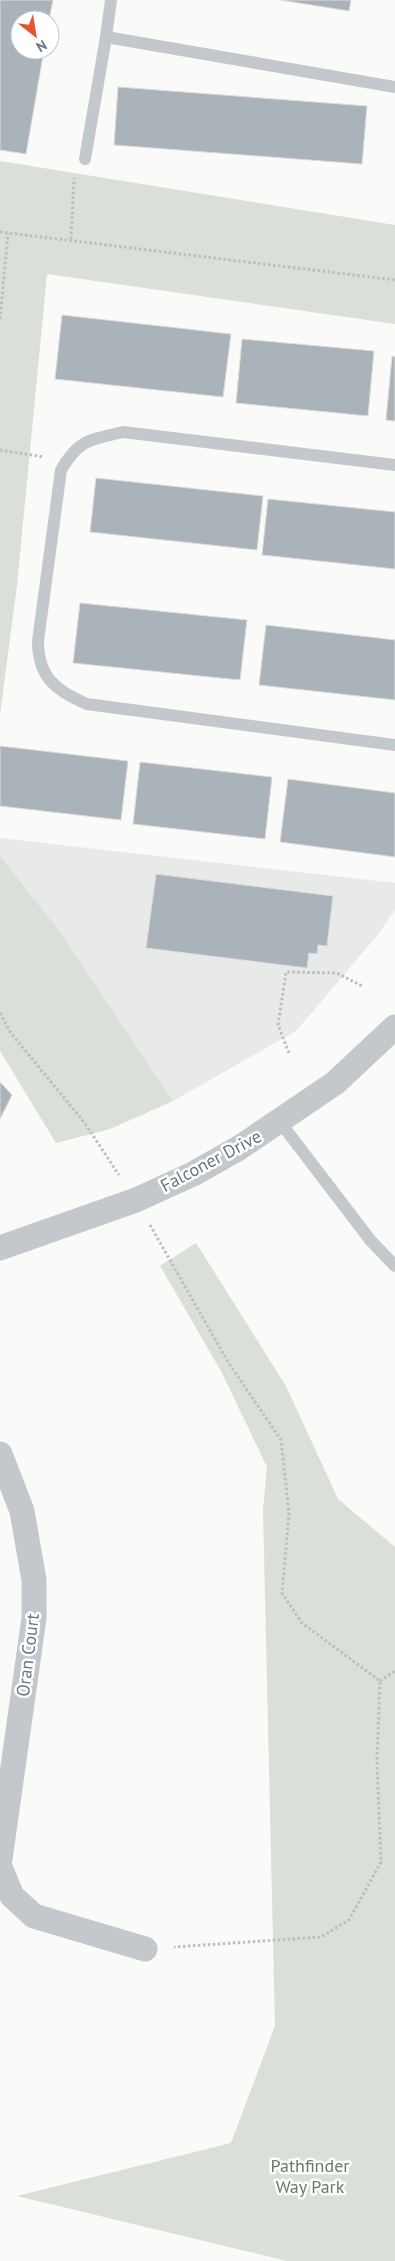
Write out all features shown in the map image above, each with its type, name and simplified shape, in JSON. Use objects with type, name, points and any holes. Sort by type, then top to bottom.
[{"type":"street","name":"Falconer Drive","points":[[0,1248],[136,1200],[193,1174],[280,1122],[335,1083],[395,1026]]},
{"type":"street","name":"Oran Court","points":[[0,1454],[23,1520],[34,1580],[34,1618],[0,1859]]},
{"type":"street","points":[[0,1867],[12,1896],[34,1916],[145,1949]]},
{"type":"lane","points":[[85,158],[111,0]]},
{"type":"lane","points":[[106,37],[395,87]]},
{"type":"lane","points":[[395,465],[123,432],[84,442],[72,451],[61,470],[38,641],[38,657],[53,686],[66,695],[87,704],[395,745]]},
{"type":"lane","points":[[280,1122],[371,1241],[395,1266]]},
{"type":"path","points":[[70,240],[75,158],[85,158]]},
{"type":"path","points":[[0,232],[395,280]]},
{"type":"path","points":[[0,319],[8,233]]},
{"type":"path","points":[[0,450],[66,460]]},
{"type":"path","points":[[289,1052],[278,1026],[286,972],[337,973],[362,986]]},
{"type":"path","points":[[0,1013],[10,1032],[84,1122],[136,1200],[228,1362],[281,1440],[290,1513],[282,1593],[302,1623],[380,1681]]},
{"type":"path","points":[[380,1681],[395,1671]]},
{"type":"path","points":[[145,1949],[322,1937],[349,1920],[381,1862],[376,1760],[380,1681]]},
{"type":"shaded area","points":[[0,838],[395,883],[395,910],[376,937],[296,1031],[173,1101],[61,933],[0,856]]},
{"type":"green space","points":[[0,161],[395,225],[395,324],[47,274],[17,585],[0,715]]},
{"type":"green space","points":[[0,856],[61,933],[173,1101],[110,1129],[56,1143],[0,1051]]},
{"type":"green space","name":"Pathfinder Way Park","points":[[196,1243],[286,1386],[338,1499],[395,1547],[395,2261],[287,2261],[17,2196],[231,2143],[275,2026],[263,1510],[267,1467],[221,1371],[160,1266]]},
{"type":"building","points":[[0,0],[53,0],[51,10],[10,10],[10,60],[42,60],[26,154],[0,150]]},
{"type":"building","points":[[280,0],[351,0],[349,11]]},
{"type":"building","points":[[118,87],[367,106],[362,164],[114,145]]},
{"type":"building","points":[[62,315],[231,334],[223,397],[55,379]]},
{"type":"building","points":[[242,339],[374,351],[368,416],[236,403]]},
{"type":"building","points":[[392,356],[395,357],[395,421],[386,420]]},
{"type":"building","points":[[96,478],[263,496],[257,550],[90,532]]},
{"type":"building","points":[[268,499],[395,512],[395,569],[262,555]]},
{"type":"building","points":[[80,603],[247,620],[240,680],[73,663]]},
{"type":"building","points":[[266,625],[395,640],[395,700],[259,685]]},
{"type":"building","points":[[0,746],[128,761],[121,820],[0,806]]},
{"type":"building","points":[[140,762],[272,777],[265,839],[133,824]]},
{"type":"building","points":[[288,779],[395,793],[395,857],[280,842]]},
{"type":"building","points":[[156,874],[333,896],[327,946],[318,945],[317,954],[309,953],[307,968],[146,948]]},
{"type":"building","points":[[0,1082],[12,1095],[0,1119]]}]
